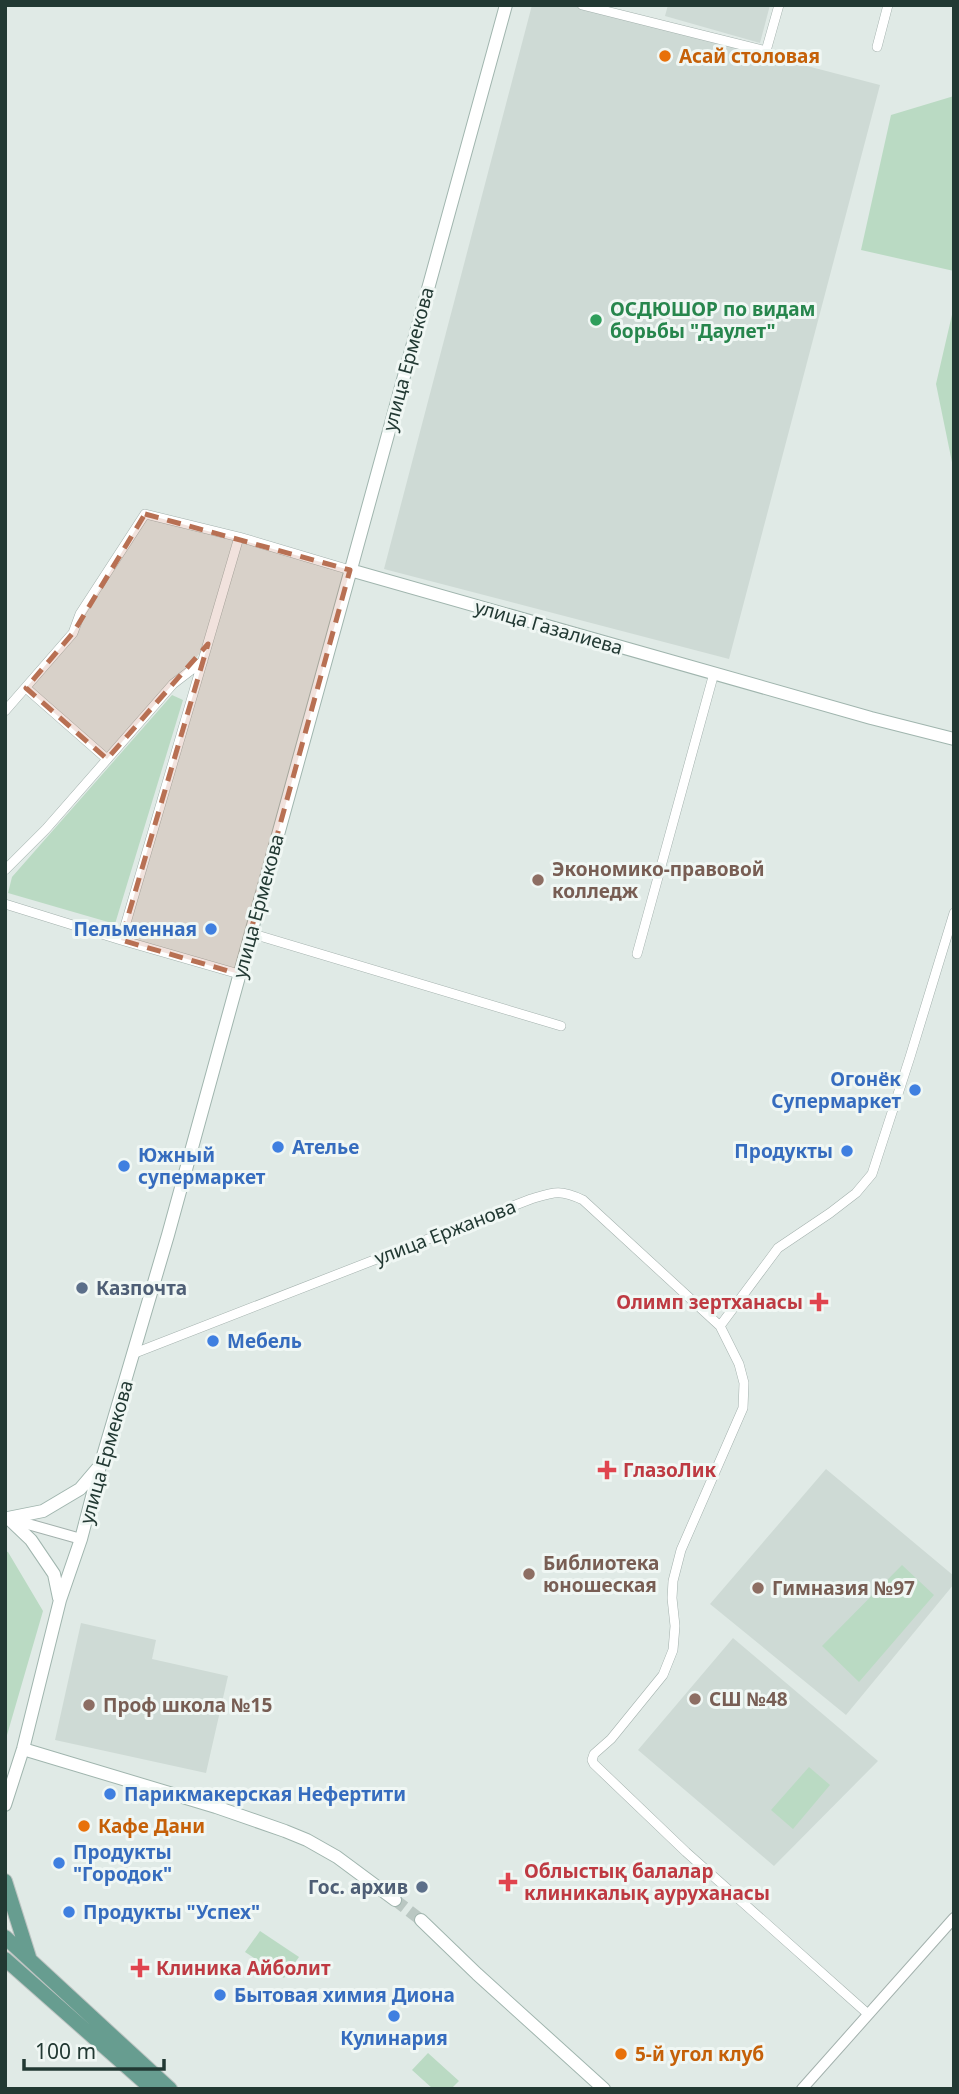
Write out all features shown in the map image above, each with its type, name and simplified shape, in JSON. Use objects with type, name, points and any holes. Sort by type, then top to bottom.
[{"type":"main road","name":"улица Ермекова","points":[[5,1805],[23,1749],[60,1600],[82,1539],[100,1466],[135,1353],[506,5]]},
{"type":"main road","name":"улица Газалиева","points":[[350,570],[871,718],[954,738]]},
{"type":"main road","points":[[7,1518],[43,1511],[80,1489],[100,1466]]},
{"type":"main road","points":[[7,1518],[32,1540],[54,1574],[60,1600]]},
{"type":"main road","points":[[23,1749],[216,1807],[285,1831],[337,1857],[395,1900]]},
{"type":"main road","points":[[5,1881],[26,1967]]},
{"type":"main road","points":[[421,1920],[604,2089]]},
{"type":"main road","points":[[5,1937],[26,1967],[152,2089]]},
{"type":"main road","points":[[5,1959],[26,1967],[170,2089]]},
{"type":"main road","points":[[5,1971],[26,1967]]},
{"type":"street","points":[[582,5],[766,51],[779,5]]},
{"type":"street","points":[[877,47],[888,5]]},
{"type":"street","name":"улица Газалиева","points":[[26,688],[73,633],[80,614],[145,514],[239,537],[350,570]]},
{"type":"street","points":[[121,940],[239,537]]},
{"type":"street","points":[[5,870],[46,829],[173,684],[203,661]]},
{"type":"street","points":[[637,954],[714,673]]},
{"type":"street","points":[[5,711],[26,688],[107,759]]},
{"type":"street","points":[[5,904],[239,974]]},
{"type":"street","points":[[720,1326],[778,1248],[856,1193],[876,1168],[954,913]]},
{"type":"street","points":[[250,933],[561,1026]]},
{"type":"street","name":"улица Ержанова","points":[[135,1353],[531,1199],[553,1192],[568,1192],[583,1200],[720,1326],[740,1364],[744,1383],[743,1408],[681,1550],[673,1581],[673,1650],[663,1675],[592,1759],[596,1767],[686,1852],[868,2014]]},
{"type":"street","points":[[7,1518],[82,1539]]},
{"type":"street","points":[[802,2089],[954,1919]]},
{"type":"highlighted area","points":[[145,514],[350,570],[239,974],[121,940],[208,644],[107,759],[26,688],[73,633]]},
{"type":"shaded area","points":[[532,5],[573,5],[880,85],[729,659],[384,569]]},
{"type":"shaded area","points":[[668,5],[770,5],[760,43],[665,16]]},
{"type":"shaded area","points":[[826,1469],[954,1576],[954,1584],[846,1715],[710,1604]]},
{"type":"shaded area","points":[[81,1623],[156,1640],[152,1659],[228,1676],[206,1773],[55,1740]]},
{"type":"shaded area","points":[[733,1638],[878,1761],[774,1866],[638,1750]]},
{"type":"green space","points":[[954,96],[954,271],[861,250],[891,115]]},
{"type":"green space","points":[[954,306],[954,472],[936,384]]},
{"type":"green space","points":[[172,695],[183,700],[115,924],[8,893],[12,877]]},
{"type":"green space","points":[[5,1551],[43,1611],[5,1742]]},
{"type":"green space","points":[[902,1565],[934,1595],[859,1682],[822,1646]]},
{"type":"green space","points":[[809,1767],[830,1785],[793,1829],[771,1810]]},
{"type":"green space","points":[[260,1931],[299,1957],[284,1978],[245,1952]]},
{"type":"green space","points":[[428,2053],[459,2081],[451,2089],[433,2089],[412,2070]]},
{"type":"tunnel","points":[[395,1900],[421,1920]]},
{"type":"place","name":"Асай столовая","points":[[665,56]]},
{"type":"place","name":"ОСДЮШОР по видам борьбы \"Даулет\"","points":[[596,320]]},
{"type":"place","name":"Экономико-правовой колледж","points":[[538,880]]},
{"type":"place","name":"Пельменная","points":[[211,929]]},
{"type":"place","name":"Огонёк Супермаркет","points":[[915,1090]]},
{"type":"place","name":"Ателье","points":[[278,1147]]},
{"type":"place","name":"Продукты","points":[[847,1151]]},
{"type":"place","name":"Южный супермаркет","points":[[124,1166]]},
{"type":"place","name":"Казпочта","points":[[82,1288]]},
{"type":"place","name":"Олимп зертханасы","points":[[819,1302]]},
{"type":"place","name":"Мебель","points":[[213,1341]]},
{"type":"place","name":"ГлазоЛик","points":[[607,1470]]},
{"type":"place","name":"Библиотека юношеская","points":[[529,1574]]},
{"type":"place","name":"Гимназия №97","points":[[758,1588]]},
{"type":"place","name":"СШ №48","points":[[695,1699]]},
{"type":"place","name":"Проф школа №15","points":[[89,1705]]},
{"type":"place","name":"Парикмакерская Нефертити","points":[[110,1794]]},
{"type":"place","name":"Кафе Дани","points":[[84,1826]]},
{"type":"place","name":"Продукты \"Городок\"","points":[[59,1863]]},
{"type":"place","name":"Облыстық балалар клиникалық ауруханасы","points":[[508,1882]]},
{"type":"place","name":"Гос. архив","points":[[422,1887]]},
{"type":"place","name":"Продукты \"Успех\"","points":[[69,1912]]},
{"type":"place","name":"Клиника Айболит","points":[[140,1968]]},
{"type":"place","name":"Бытовая химия Диона","points":[[220,1995]]},
{"type":"place","name":"Кулинария","points":[[394,2016]]},
{"type":"place","name":"5-й угол клуб","points":[[621,2054]]}]
